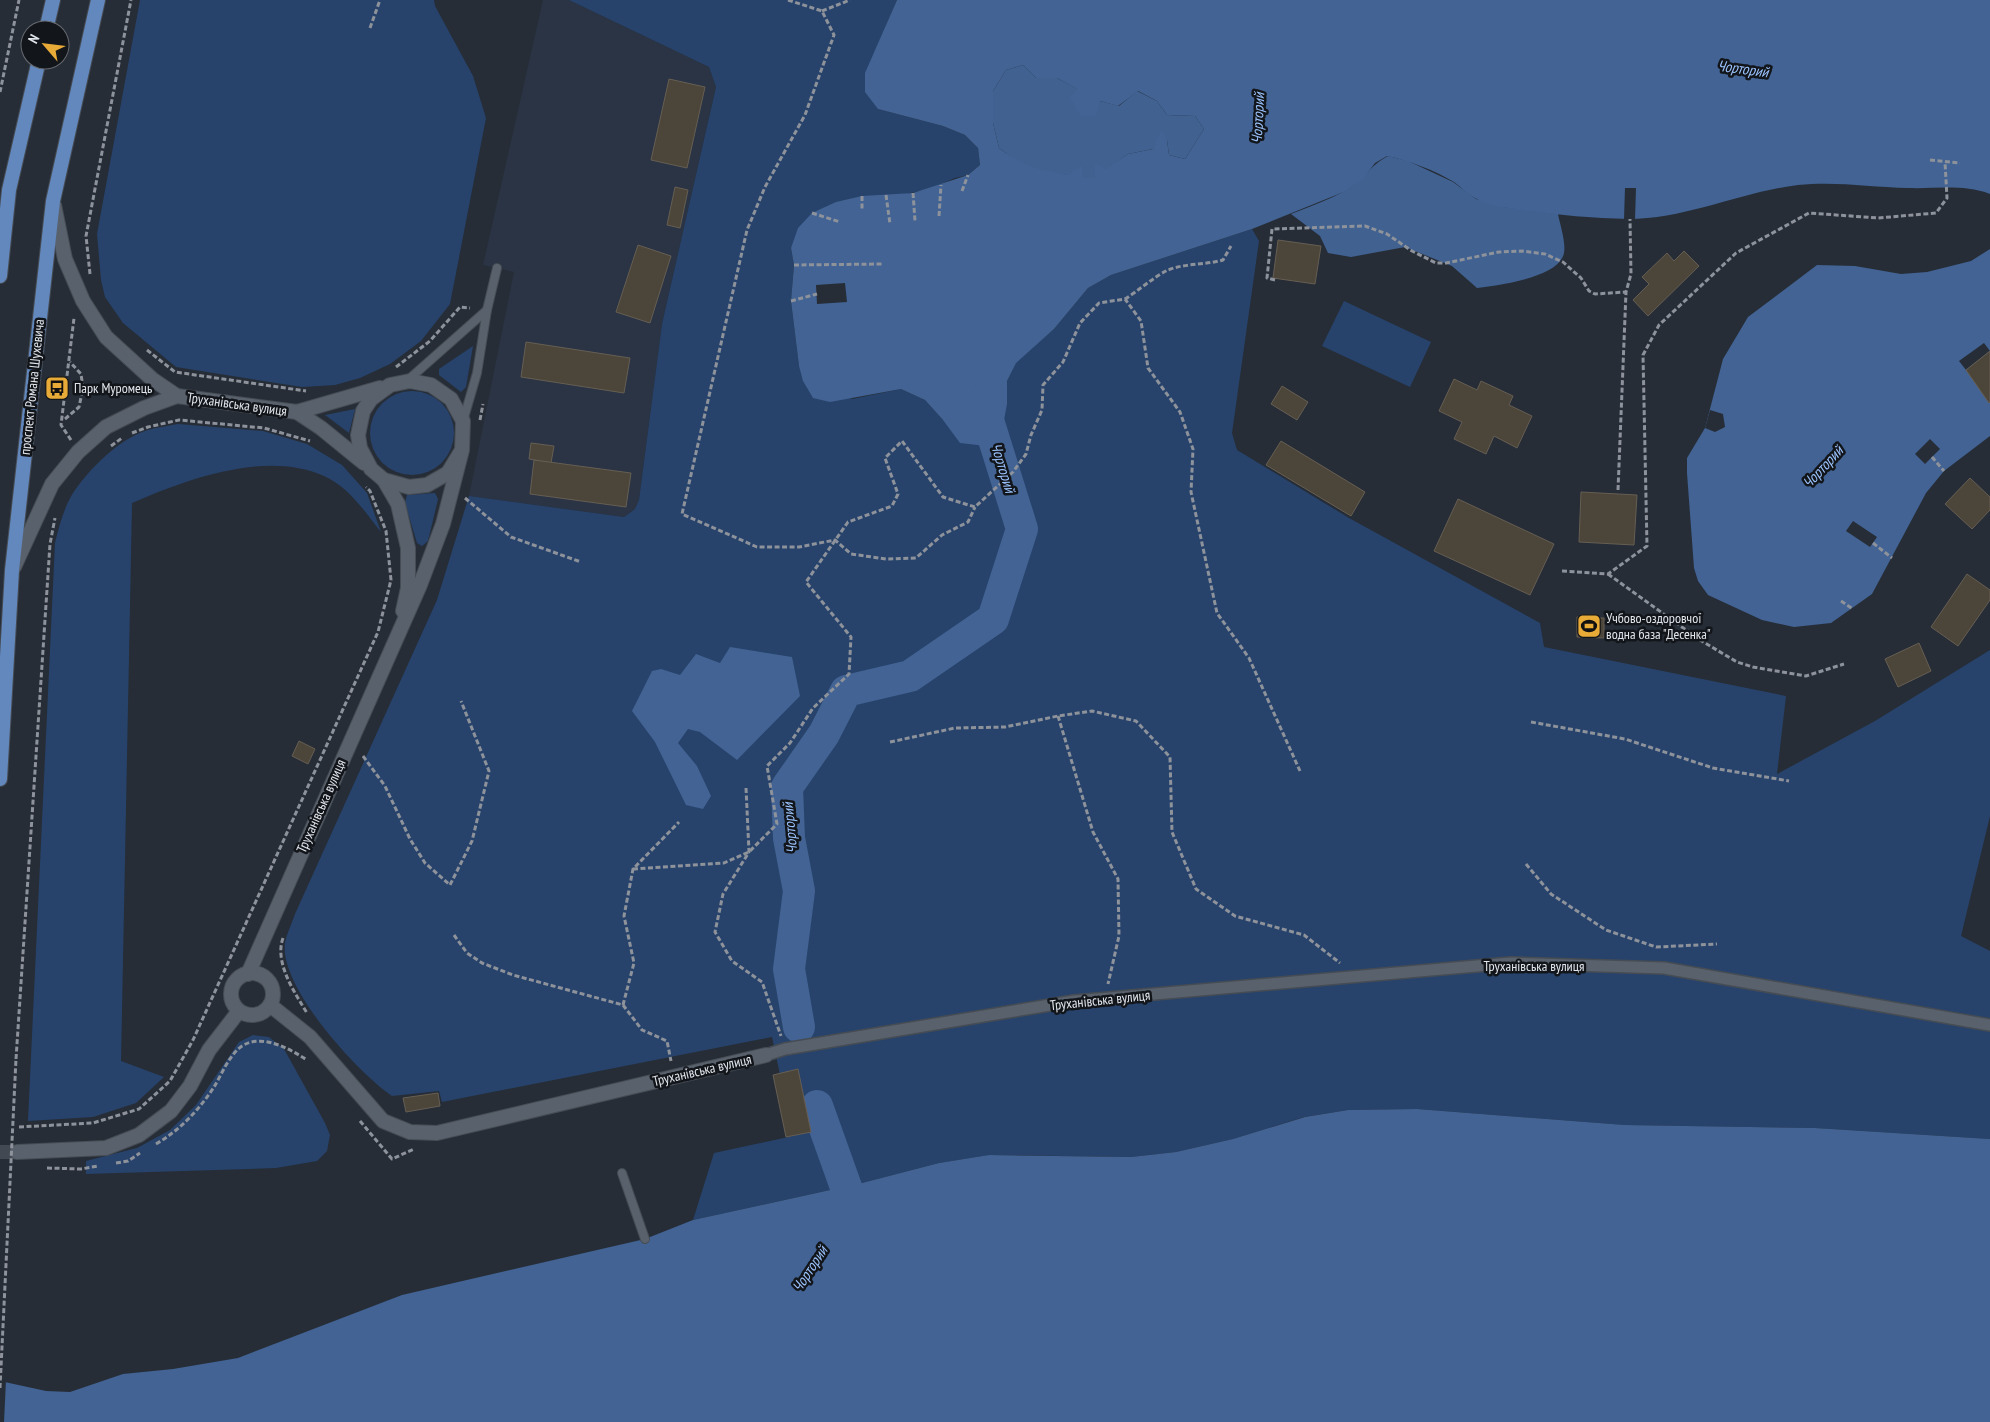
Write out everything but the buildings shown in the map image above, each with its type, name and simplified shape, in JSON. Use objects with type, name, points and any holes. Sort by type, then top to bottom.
[{"type":"main road","points":[[48,20],[52,0]]},
{"type":"main road","name":"проспект Романа Шухевича","points":[[0,778],[12,570],[53,201],[98,0]]},
{"type":"main road","points":[[0,276],[9,190],[37,70]]},
{"type":"street","points":[[0,207],[9,190]]},
{"type":"street","name":"Труханівська вулиця","points":[[53,201],[65,259],[83,302],[106,337],[152,379],[177,396],[297,412],[390,385]]},
{"type":"street","points":[[407,381],[432,385],[451,398],[463,421],[462,450],[448,473],[427,485],[409,487],[384,480],[371,469],[360,448],[358,435],[363,411],[371,399],[390,385],[407,381]]},
{"type":"street","name":"Труханівська вулиця","points":[[12,570],[52,484],[78,452],[106,427],[144,408],[177,396]]},
{"type":"street","name":"Труханівська вулиця","points":[[297,412],[321,428],[371,469]]},
{"type":"street","name":"Труханівська вулиця","points":[[248,974],[420,586],[443,524],[462,450]]},
{"type":"street","name":"Труханівська вулиця","points":[[384,480],[398,504],[408,548],[408,588],[396,639]]},
{"type":"street","name":"Труханівська вулиця","points":[[270,1005],[310,1037],[383,1121],[410,1132],[437,1133],[766,1055],[785,1048],[1064,1003],[1511,963],[1664,968],[1990,1025]]},
{"type":"street","points":[[248,974],[259,975],[269,982],[272,993],[270,1005],[256,1015],[244,1014],[239,1011],[232,1001],[232,989],[237,979],[248,974]]},
{"type":"street","points":[[17,1152],[106,1148],[139,1135],[171,1110],[190,1086],[209,1050],[239,1011]]},
{"type":"lane","points":[[463,421],[477,373],[487,310],[497,268]]},
{"type":"lane","points":[[407,381],[487,310]]},
{"type":"lane","points":[[622,1173],[645,1239]]},
{"type":"path","points":[[0,92],[19,0]]},
{"type":"path","points":[[91,278],[86,236],[131,0]]},
{"type":"path","points":[[370,28],[380,0]]},
{"type":"path","points":[[788,0],[822,11],[850,0]]},
{"type":"path","points":[[822,11],[834,35],[805,116],[765,188],[747,230],[682,514],[756,547],[799,547],[835,540]]},
{"type":"path","points":[[1930,160],[1960,163]]},
{"type":"path","points":[[1608,574],[1648,546],[1643,355],[1659,326],[1736,253],[1809,212],[1878,218],[1936,213],[1947,198],[1945,162]]},
{"type":"path","points":[[962,191],[968,175]]},
{"type":"path","points":[[939,216],[941,185]]},
{"type":"path","points":[[913,194],[915,222]]},
{"type":"path","points":[[886,195],[890,224]]},
{"type":"path","points":[[862,196],[862,209]]},
{"type":"path","points":[[812,213],[840,222]]},
{"type":"path","points":[[1618,490],[1626,292],[1632,274],[1630,219]]},
{"type":"path","points":[[1275,280],[1267,278],[1272,229],[1365,226],[1387,234],[1412,251],[1436,263],[1446,263],[1499,252],[1522,251],[1545,254],[1563,262],[1595,294],[1626,292]]},
{"type":"path","points":[[835,540],[851,554],[886,559],[916,558],[942,535],[968,522],[975,506],[1013,472],[1026,454],[1042,410],[1042,385],[1063,362],[1080,323],[1099,303],[1125,299],[1167,271],[1186,265],[1208,264],[1223,260],[1231,246]]},
{"type":"path","points":[[794,265],[882,264]]},
{"type":"path","points":[[791,301],[817,294]]},
{"type":"path","points":[[1125,299],[1141,320],[1148,368],[1180,412],[1193,448],[1191,492],[1217,614],[1249,658],[1300,771]]},
{"type":"path","points":[[395,368],[430,341],[460,307],[487,310]]},
{"type":"path","points":[[74,317],[61,425],[78,452]]},
{"type":"path","points":[[140,345],[175,372],[302,392],[312,391]]},
{"type":"path","points":[[64,419],[78,407],[84,388],[81,374],[69,362]]},
{"type":"path","points":[[479,423],[485,395]]},
{"type":"path","points":[[104,450],[126,436],[148,427],[180,420],[264,428],[309,440],[316,445]]},
{"type":"path","points":[[785,1048],[762,982],[732,961],[715,932],[723,894],[748,852],[776,824],[767,766],[790,743],[813,708],[850,674],[851,638],[806,582],[848,522],[892,506],[898,494],[885,458],[902,441],[943,497],[975,506]]},
{"type":"path","points":[[1932,457],[1944,471]]},
{"type":"path","points":[[19,1127],[93,1122],[139,1109],[170,1081],[182,1061],[378,632],[391,580],[386,531],[370,491],[363,484]]},
{"type":"path","points":[[461,507],[466,488]]},
{"type":"path","points":[[464,498],[511,537],[581,562]]},
{"type":"path","points":[[0,1388],[16,1059],[50,544],[58,512]]},
{"type":"path","points":[[1873,543],[1892,558]]},
{"type":"path","points":[[1562,571],[1608,574],[1700,640],[1737,662],[1753,667],[1806,676],[1844,664]]},
{"type":"path","points":[[1842,601],[1853,609]]},
{"type":"path","points":[[363,756],[385,786],[410,839],[425,863],[450,884],[472,841],[489,771],[461,701]]},
{"type":"path","points":[[890,742],[955,728],[1005,728],[1058,716],[1092,712],[1136,721],[1170,756],[1172,832],[1196,889],[1235,916],[1304,935],[1356,976]]},
{"type":"path","points":[[1058,716],[1093,832],[1118,879],[1119,936],[1104,999]]},
{"type":"path","points":[[1531,722],[1625,739],[1713,768],[1789,782]]},
{"type":"path","points":[[359,764],[366,747]]},
{"type":"path","points":[[746,788],[748,852]]},
{"type":"path","points":[[623,1005],[634,963],[624,916],[633,869],[679,822]]},
{"type":"path","points":[[633,869],[724,863],[748,852]]},
{"type":"path","points":[[1526,864],[1551,894],[1606,930],[1656,947],[1718,944]]},
{"type":"path","points":[[454,935],[468,953],[482,962],[513,975],[623,1005],[642,1030],[667,1041],[671,1056],[672,1077]]},
{"type":"path","points":[[284,936],[281,944],[284,968],[294,992],[311,1020]]},
{"type":"shaded area","points":[[140,0],[434,0],[435,6],[473,76],[486,118],[450,304],[421,341],[390,364],[360,378],[335,385],[302,387],[176,367],[123,323],[105,297],[101,280],[97,234]]},
{"type":"shaded area","points":[[543,0],[569,0],[709,67],[716,87],[662,324],[639,500],[635,509],[624,517],[469,496],[514,272],[483,265]]},
{"type":"shaded area","points":[[569,0],[897,0],[885,28],[878,109],[943,126],[965,135],[978,148],[980,165],[968,175],[955,178],[930,189],[901,195],[791,248],[794,265],[791,301],[799,366],[852,399],[901,389],[925,400],[943,420],[1007,404],[1007,381],[1016,362],[1054,329],[1088,288],[1111,275],[1252,229],[1259,241],[1232,433],[1237,450],[1349,518],[1540,623],[1544,647],[1786,696],[1777,774],[1875,721],[1990,650],[1990,816],[1961,936],[1990,951],[1990,1139],[1815,1128],[1625,1125],[1417,1109],[1348,1110],[1304,1117],[1233,1139],[1176,1152],[1131,1157],[990,1155],[939,1163],[862,1183],[693,1220],[714,1153],[793,1136],[772,1037],[442,1102],[439,1091],[392,1096],[377,1085],[342,1049],[307,1005],[294,982],[286,961],[285,943],[287,936],[295,914],[437,600],[469,496],[624,517],[635,509],[639,500],[662,324],[716,87],[709,67]]},
{"type":"shaded area","points":[[1023,65],[1036,78],[1057,78],[1100,101],[1119,106],[1137,91],[1157,101],[1167,115],[1195,116],[1204,129],[1185,159],[1169,155],[1167,140],[1153,149],[1128,154],[1095,178],[1083,178],[1037,170],[1020,163],[999,148],[993,123],[993,91],[1006,70]]},
{"type":"shaded area","points":[[1388,156],[1408,161],[1453,182],[1476,199],[1504,207],[1558,214],[1564,239],[1564,253],[1560,262],[1551,269],[1526,279],[1477,288],[1452,266],[1405,247],[1351,257],[1328,253],[1320,236],[1291,214],[1345,191]]},
{"type":"shaded area","points":[[1344,301],[1431,342],[1410,387],[1322,346]]},
{"type":"shaded area","points":[[473,346],[466,387],[461,392],[439,375],[439,369]]},
{"type":"shaded area","points":[[412,391],[428,394],[442,403],[451,417],[454,433],[451,449],[442,463],[428,472],[412,475],[396,472],[382,463],[373,449],[370,433],[373,417],[382,403],[396,394]]},
{"type":"shaded area","points":[[355,409],[349,433],[325,415]]},
{"type":"shaded area","points":[[178,424],[263,431],[307,444],[342,465],[367,493],[381,532],[349,493],[333,481],[324,476],[301,469],[277,466],[252,467],[202,477],[132,503],[121,1061],[164,1077],[136,1103],[93,1117],[28,1121],[55,543],[62,517],[73,493],[96,465],[116,447],[137,434]]},
{"type":"shaded area","points":[[435,493],[438,499],[428,541],[422,546],[417,543],[405,503],[407,495]]},
{"type":"shaded area","points":[[253,1035],[269,1037],[284,1049],[325,1123],[330,1135],[327,1151],[317,1161],[276,1168],[86,1174],[86,1161],[137,1148],[170,1130],[196,1105],[239,1042]]},
{"type":"water","points":[[897,0],[1990,0],[1990,194],[1960,188],[1812,184],[1776,188],[1671,215],[1628,219],[1602,218],[1492,205],[1480,201],[1454,182],[1438,174],[1413,163],[1387,156],[1375,163],[1362,180],[1346,191],[1252,229],[1111,275],[1088,288],[1054,329],[1016,363],[1007,381],[1007,404],[1002,431],[986,446],[960,443],[925,400],[901,389],[830,402],[813,398],[803,381],[799,366],[791,301],[794,265],[791,248],[798,228],[812,213],[836,202],[862,196],[913,193],[968,175],[980,165],[978,148],[965,135],[943,126],[878,109],[865,92],[865,73]],"holes":[[[1023,65],[1036,78],[1057,78],[1077,89],[1070,98],[1081,117],[1096,115],[1100,101],[1118,106],[1138,91],[1157,101],[1167,115],[1195,116],[1204,129],[1185,159],[1169,155],[1167,140],[1161,130],[1153,149],[1128,154],[1106,169],[1095,163],[1095,178],[1083,178],[1082,165],[1068,175],[1039,169],[1024,163],[999,148],[993,123],[993,91],[1006,70]]]},
{"type":"water","points":[[1990,249],[1990,436],[1944,471],[1926,493],[1872,594],[1831,623],[1794,627],[1762,620],[1708,595],[1698,581],[1694,568],[1687,458],[1705,428],[1723,359],[1748,317],[1817,265],[1855,266],[1901,274],[1927,272],[1971,261]]},
{"type":"water","points":[[730,647],[792,657],[800,696],[737,760],[700,732],[688,729],[678,743],[697,766],[711,796],[703,809],[686,805],[655,742],[632,711],[652,671],[661,669],[680,675],[696,654],[720,663]]},
{"type":"water","points":[[1417,1109],[1625,1125],[1815,1128],[1990,1139],[1990,1422],[0,1422],[0,1381],[46,1391],[70,1392],[123,1374],[173,1369],[238,1358],[402,1295],[645,1239],[693,1220],[862,1183],[939,1163],[989,1155],[1131,1157],[1176,1152],[1233,1139],[1305,1117],[1348,1110]]},
{"type":"pier","points":[[1625,188],[1636,188],[1635,219],[1624,219]]},
{"type":"pier","points":[[845,283],[847,302],[817,304],[816,285]]},
{"type":"pier","points":[[1984,343],[1990,351],[1966,370],[1959,361]]},
{"type":"pier","points":[[1710,410],[1723,414],[1725,427],[1715,432],[1705,428]]},
{"type":"pier","points":[[1930,439],[1940,449],[1925,464],[1915,454]]},
{"type":"pier","points":[[1853,521],[1877,537],[1870,547],[1846,531]]},
{"type":"pier","points":[[0,1379],[6,1380],[4,1422],[0,1422]]},
{"type":"waterway","name":"Чорторий","points":[[799,1027],[789,969],[799,891],[789,838],[787,787],[824,734],[846,691],[910,676],[993,619],[1022,529],[987,417],[988,395]]},
{"type":"waterway","name":"Чорторий","points":[[817,1106],[852,1204],[839,1225]]},
{"type":"tunnel","points":[[0,1152],[17,1152]]},
{"type":"place","name":"Парк Муромець","points":[[57,388]]},
{"type":"place","name":"Учбово-оздоровчої водна база \"Десенка\"","points":[[1589,626]]}]
